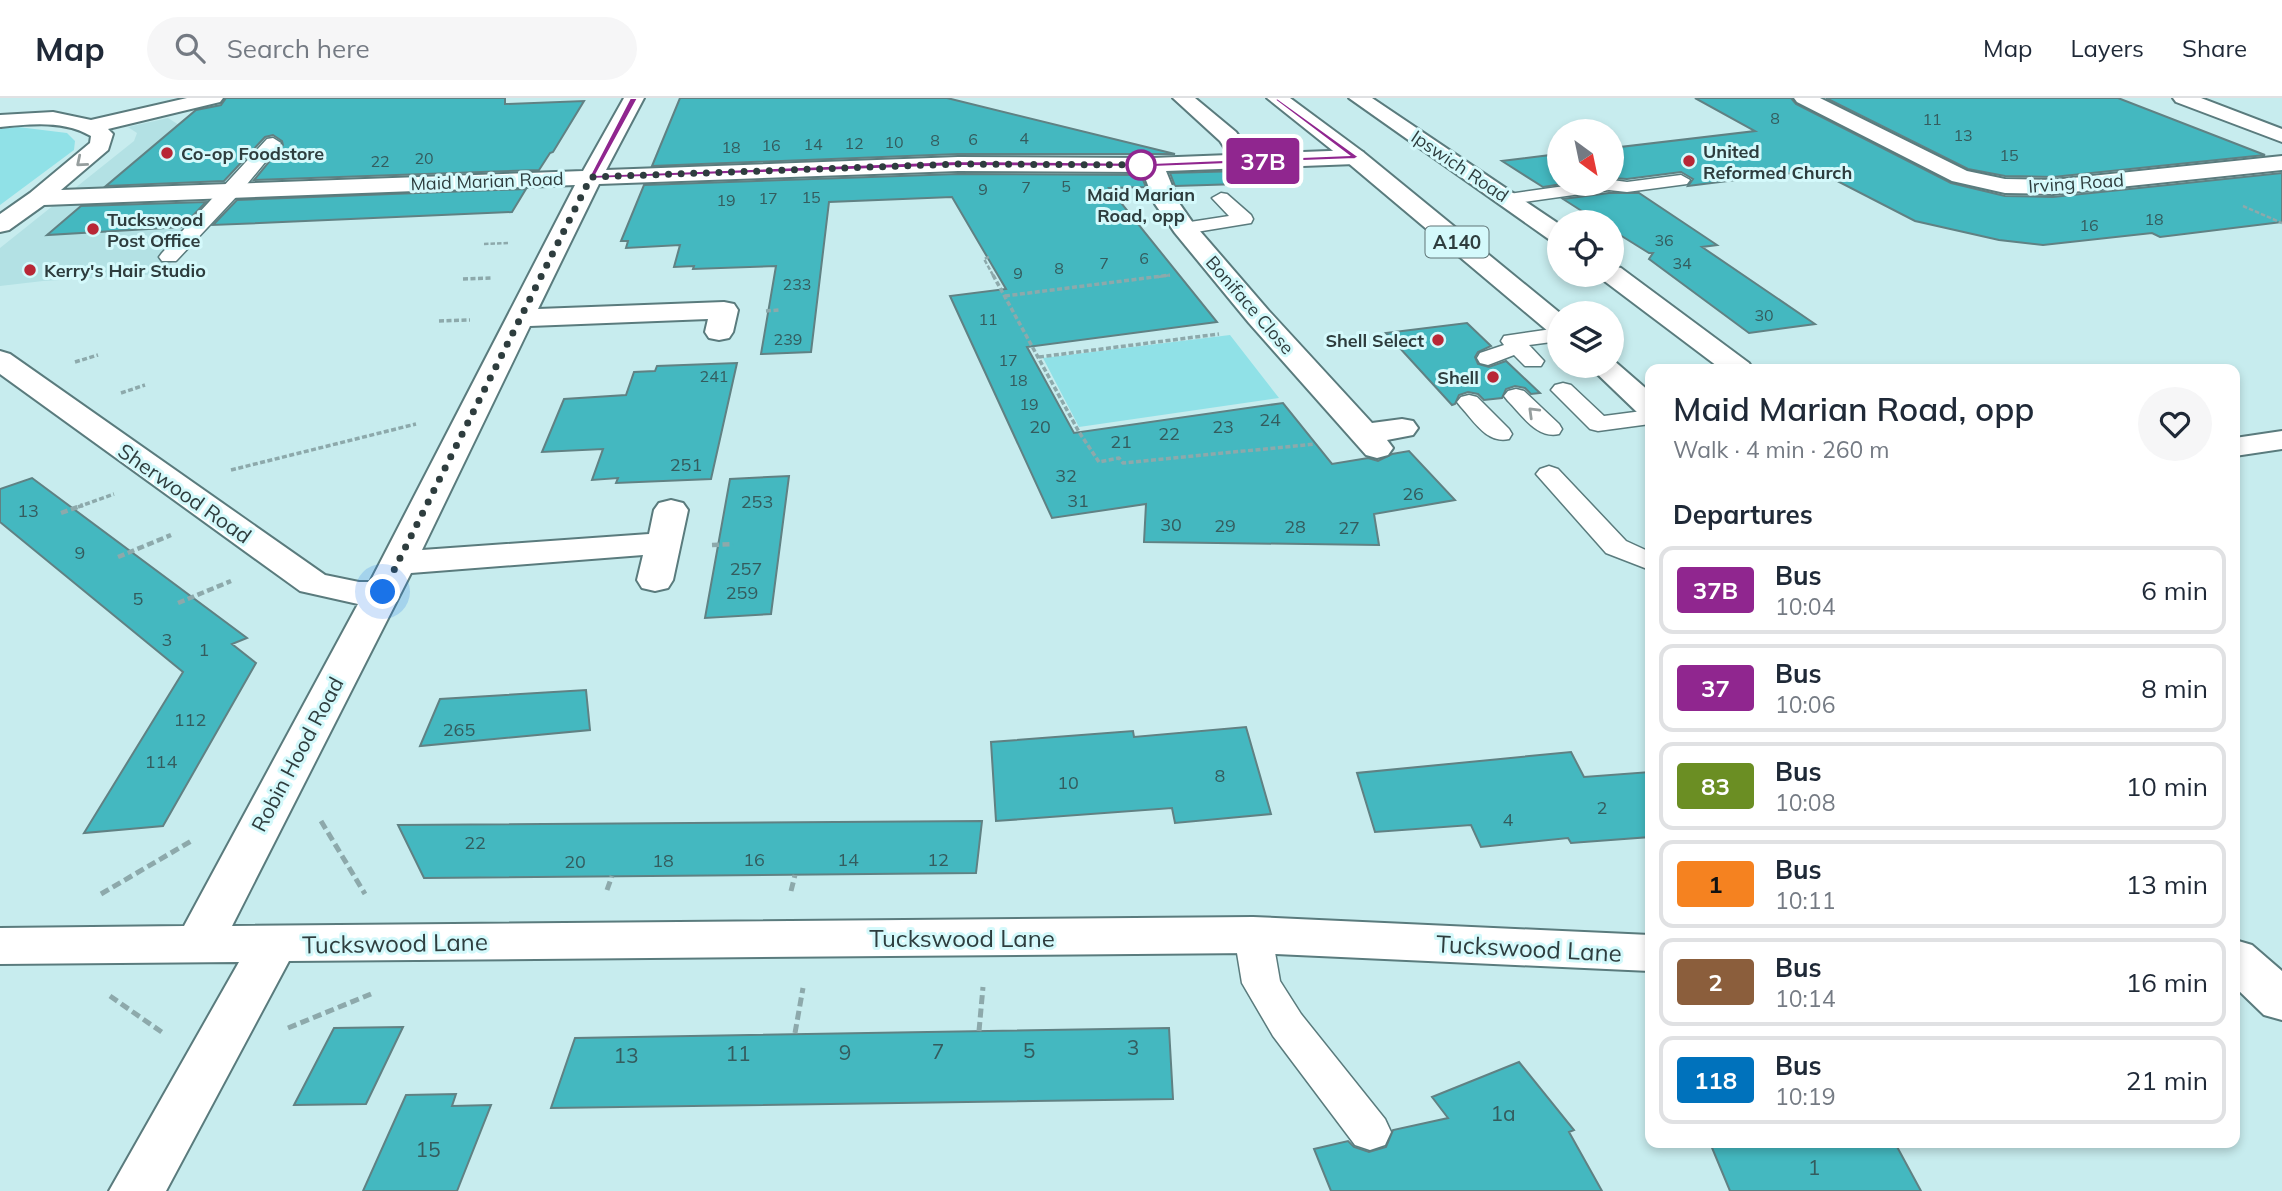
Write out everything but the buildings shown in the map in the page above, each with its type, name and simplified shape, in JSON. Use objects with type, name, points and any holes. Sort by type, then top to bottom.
[{"type":"main road","points":[[0,121],[40,118],[92,126],[212,98]]},
{"type":"main road","name":"Robin Hood Road","points":[[198,945],[390,577],[591,177],[634,98]]},
{"type":"main road","points":[[1183,98],[1228,137],[1244,162]]},
{"type":"main road","name":"A140","points":[[1277,98],[1355,157],[1547,316]]},
{"type":"main road","name":"Ipswich Road","points":[[1359,98],[1547,226]]},
{"type":"main road","name":"Irving Road","points":[[1804,98],[1960,176],[2005,186],[2053,187],[2282,163]]},
{"type":"main road","points":[[2183,98],[2282,136]]},
{"type":"main road","points":[[0,225],[38,198],[100,145],[102,134],[92,126]]},
{"type":"main road","name":"Maid Marian Road","points":[[38,198],[958,164],[1152,165],[1355,157]]},
{"type":"main road","name":"Boniface Close","points":[[1152,165],[1167,204],[1184,228],[1370,441],[1402,428]]},
{"type":"main road","points":[[1624,283],[1732,364]]},
{"type":"main road","points":[[522,318],[724,310]]},
{"type":"main road","name":"Sherwood Road","points":[[9,375],[313,583],[359,593],[390,577]]},
{"type":"main road","points":[[1617,378],[1645,403]]},
{"type":"main road","points":[[2240,446],[2282,440]]},
{"type":"main road","points":[[390,577],[668,526],[655,580]]},
{"type":"main road","name":"Tuckswood Lane","points":[[0,946],[1253,935],[1645,953]]},
{"type":"main road","name":"Tuckswood Lane","points":[[137,1191],[274,944]]},
{"type":"main road","points":[[2240,963],[2282,1001]]},
{"type":"lane","points":[[169,257],[273,143]]},
{"type":"lane","points":[[1509,199],[1609,185],[1627,187],[1681,180]]},
{"type":"lane","points":[[1184,228],[1244,219],[1221,198]]},
{"type":"lane","points":[[1511,348],[1547,338]]},
{"type":"lane","points":[[1528,395],[1598,424],[1645,418]]},
{"type":"lane","points":[[1528,395],[1574,426]]},
{"type":"lane","points":[[1528,395],[1550,429]]},
{"type":"lane","points":[[1525,432],[1528,395]]},
{"type":"lane","points":[[1469,402],[1500,434]]},
{"type":"lane","points":[[1549,474],[1616,547],[1645,560]]},
{"type":"lane","points":[[1253,935],[1261,983],[1287,1025],[1370,1132]]},
{"type":"path","points":[[989,257],[984,259],[1079,432],[1099,462],[1119,458],[1123,463],[1316,444]]},
{"type":"path","points":[[1004,296],[1172,275]]},
{"type":"path","points":[[1039,357],[1223,334]]},
{"type":"path","points":[[172,485],[476,409]]},
{"type":"shaded area","points":[[168,118],[179,125],[294,127],[161,274],[0,286],[0,248],[134,141],[137,133],[128,127]]},
{"type":"shaded area","points":[[18,127],[67,133],[75,141],[74,150],[0,205],[0,128]]},
{"type":"shaded area","points":[[1230,335],[1279,398],[1079,427],[1043,358]]},
{"type":"bus line","name":"37B","points":[[634,98],[591,177],[958,164],[1152,165],[1355,157],[1277,98]]},
{"type":"place","name":"Co-op Foodstore","points":[[167,153]]},
{"type":"place","name":"United Reformed Church","points":[[1689,161]]},
{"type":"place","name":"Maid Marian Road, opp","points":[[1141,165]]},
{"type":"place","name":"Tuckswood Post Office","points":[[93,229]]},
{"type":"place","name":"Kerry's Hair Studio","points":[[30,270]]},
{"type":"place","name":"Shell Select","points":[[1438,340]]},
{"type":"place","name":"Shell","points":[[1493,377]]},
{"type":"route","points":[[383,592],[591,177],[958,164],[1152,165],[1141,165]]}]
